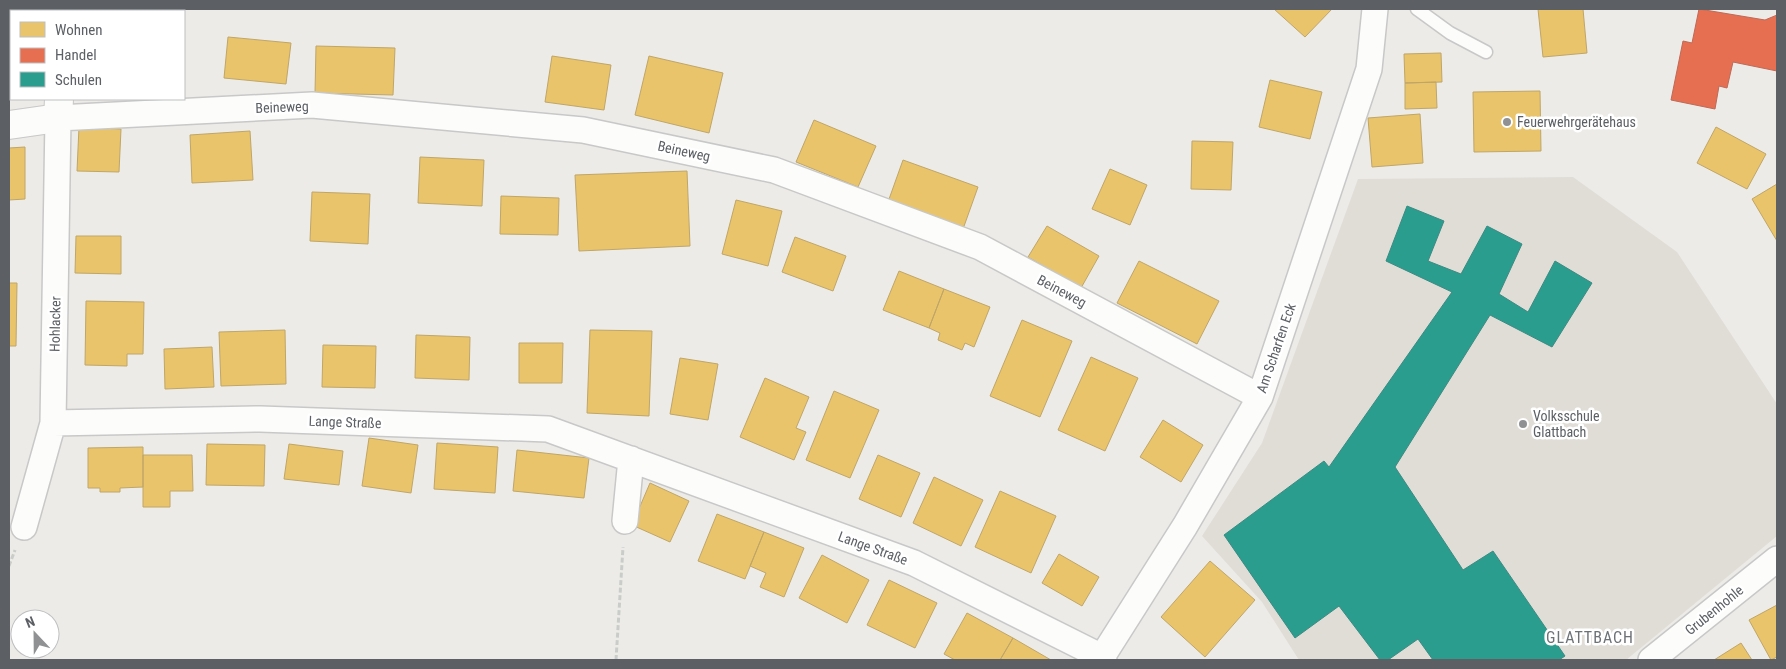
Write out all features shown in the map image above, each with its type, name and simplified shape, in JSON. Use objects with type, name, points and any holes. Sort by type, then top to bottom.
[{"type":"street","name":"Am Scharfen Eck","points":[[1103,658],[1185,526],[1260,397],[1369,69],[1375,9]]},
{"type":"street","name":"Beineweg","points":[[58,108],[312,105],[583,130],[774,170],[980,247],[1260,397]]},
{"type":"street","points":[[9,125],[58,108]]},
{"type":"street","name":"Hohlacker","points":[[24,527],[53,423],[58,108]]},
{"type":"street","name":"Lange Straße","points":[[53,423],[260,420],[548,429],[914,563],[1103,658]]},
{"type":"street","points":[[625,521],[631,459]]},
{"type":"street","name":"Grubenhohle","points":[[1651,660],[1777,559]]},
{"type":"lane","points":[[1417,9],[1450,32],[1486,52]]},
{"type":"path","points":[[616,660],[625,521]]},
{"type":"shaded area","name":"Volksschule Glattbach","points":[[1573,177],[1677,252],[1777,404],[1777,536],[1626,660],[1299,660],[1262,602],[1202,536],[1262,443],[1358,179]]},
{"type":"building: Wohnen","points":[[92,9],[142,9],[142,10]]},
{"type":"building: Wohnen","points":[[1274,9],[1332,9],[1305,37]]},
{"type":"building: Wohnen","points":[[1538,9],[1583,9],[1587,53],[1543,57]]},
{"type":"building: Wohnen","points":[[228,37],[291,43],[286,84],[224,78]]},
{"type":"building: Wohnen","points":[[316,46],[395,48],[393,95],[315,93]]},
{"type":"building: Wohnen","points":[[1441,53],[1442,82],[1405,83],[1404,54]]},
{"type":"building: Wohnen","points":[[552,56],[611,65],[604,110],[545,102]]},
{"type":"building: Wohnen","points":[[649,56],[723,73],[709,133],[635,115]]},
{"type":"building: Wohnen","points":[[1270,80],[1322,92],[1310,139],[1259,127]]},
{"type":"building: Wohnen","points":[[1436,82],[1437,108],[1405,109],[1405,83]]},
{"type":"building: Wohnen","name":"Feuerwehrgerätehaus","points":[[1540,91],[1541,151],[1474,152],[1473,92]]},
{"type":"building: Wohnen","points":[[1420,114],[1423,163],[1372,167],[1368,118]]},
{"type":"building: Wohnen","points":[[814,120],[876,146],[858,187],[796,162]]},
{"type":"building: Wohnen","points":[[79,127],[121,129],[119,172],[77,171]]},
{"type":"building: Wohnen","points":[[1716,127],[1766,154],[1747,189],[1697,163]]},
{"type":"building: Wohnen","points":[[250,131],[253,180],[192,183],[190,135]]},
{"type":"building: Wohnen","points":[[1192,141],[1233,142],[1231,190],[1191,189]]},
{"type":"building: Wohnen","points":[[25,147],[25,199],[9,200],[9,148]]},
{"type":"building: Wohnen","points":[[420,157],[484,160],[482,206],[418,203]]},
{"type":"building: Wohnen","points":[[903,160],[978,187],[963,229],[888,202]]},
{"type":"building: Wohnen","points":[[1110,169],[1147,185],[1130,225],[1092,209]]},
{"type":"building: Wohnen","points":[[687,171],[690,246],[579,251],[575,175]]},
{"type":"building: Wohnen","points":[[1777,184],[1777,241],[1752,199]]},
{"type":"building: Wohnen","points":[[312,192],[370,194],[368,244],[310,241]]},
{"type":"building: Wohnen","points":[[501,196],[559,198],[558,235],[500,234]]},
{"type":"building: Wohnen","points":[[736,200],[782,211],[768,266],[722,254]]},
{"type":"building: Wohnen","points":[[1047,226],[1099,256],[1081,288],[1028,257]]},
{"type":"building: Wohnen","points":[[76,236],[121,236],[121,274],[75,273]]},
{"type":"building: Wohnen","points":[[795,237],[846,256],[833,291],[782,272]]},
{"type":"building: Wohnen","points":[[1139,261],[1219,301],[1197,344],[1117,303]]},
{"type":"building: Wohnen","points":[[899,271],[944,289],[929,328],[883,310]]},
{"type":"building: Wohnen","points":[[9,283],[17,283],[16,346],[9,346]]},
{"type":"building: Wohnen","points":[[944,289],[990,307],[974,347],[965,343],[962,350],[938,340],[940,333],[929,328]]},
{"type":"building: Wohnen","points":[[86,301],[144,302],[143,354],[127,354],[127,366],[85,365]]},
{"type":"building: Wohnen","points":[[1022,320],[1072,341],[1040,417],[990,396]]},
{"type":"building: Wohnen","points":[[285,330],[286,384],[221,386],[219,332]]},
{"type":"building: Wohnen","points":[[590,330],[652,331],[649,416],[587,413]]},
{"type":"building: Wohnen","points":[[416,335],[470,337],[469,380],[415,378]]},
{"type":"building: Wohnen","points":[[519,343],[563,343],[562,383],[519,383]]},
{"type":"building: Wohnen","points":[[323,345],[376,346],[375,388],[322,387]]},
{"type":"building: Wohnen","points":[[212,347],[214,387],[165,389],[164,349]]},
{"type":"building: Wohnen","points":[[1091,357],[1138,378],[1105,451],[1058,430]]},
{"type":"building: Wohnen","points":[[680,358],[718,364],[708,420],[670,414]]},
{"type":"building: Wohnen","points":[[765,378],[809,397],[796,428],[806,432],[794,460],[740,437]]},
{"type":"building: Wohnen","points":[[834,391],[879,410],[850,478],[806,460]]},
{"type":"building: Wohnen","points":[[1163,420],[1203,445],[1181,482],[1140,457]]},
{"type":"building: Wohnen","points":[[369,438],[418,445],[411,493],[362,486]]},
{"type":"building: Wohnen","points":[[437,443],[498,447],[495,493],[434,489]]},
{"type":"building: Wohnen","points":[[207,444],[265,445],[264,486],[206,485]]},
{"type":"building: Wohnen","points":[[289,444],[343,451],[339,485],[284,479]]},
{"type":"building: Wohnen","points":[[143,447],[143,487],[120,488],[120,492],[100,492],[100,488],[88,488],[88,448]]},
{"type":"building: Wohnen","points":[[517,450],[589,458],[584,498],[513,491]]},
{"type":"building: Wohnen","points":[[143,455],[192,455],[193,491],[170,491],[170,507],[143,507]]},
{"type":"building: Wohnen","points":[[878,455],[920,473],[901,517],[859,499]]},
{"type":"building: Wohnen","points":[[934,477],[983,500],[961,546],[913,523]]},
{"type":"building: Wohnen","points":[[650,483],[689,501],[670,542],[632,525]]},
{"type":"building: Wohnen","points":[[1000,491],[1056,516],[1031,573],[975,547]]},
{"type":"building: Wohnen","points":[[717,514],[764,532],[745,579],[698,561]]},
{"type":"building: Wohnen","points":[[764,532],[804,548],[784,597],[760,587],[766,573],[750,566]]},
{"type":"building: Wohnen","points":[[1059,554],[1099,577],[1082,606],[1042,583]]},
{"type":"building: Wohnen","points":[[822,555],[869,580],[847,623],[799,598]]},
{"type":"building: Wohnen","points":[[1210,561],[1255,600],[1205,657],[1161,617]]},
{"type":"building: Wohnen","points":[[889,580],[937,603],[915,648],[867,625]]},
{"type":"building: Wohnen","points":[[1777,605],[1777,657],[1771,660],[1749,620]]},
{"type":"building: Wohnen","points":[[967,613],[1013,638],[1000,660],[955,660],[944,654]]},
{"type":"building: Wohnen","points":[[1013,638],[1051,660],[1000,660]]},
{"type":"building: Wohnen","points":[[1741,643],[1752,660],[1714,660]]},
{"type":"building: Handel","points":[[1699,9],[1765,20],[1777,15],[1777,71],[1733,62],[1727,88],[1719,86],[1715,109],[1671,100],[1683,41],[1692,43]]},
{"type":"building: Schulen","points":[[1407,206],[1444,221],[1428,261],[1461,274],[1487,226],[1522,244],[1499,294],[1528,312],[1555,261],[1592,283],[1552,347],[1490,315],[1395,467],[1463,570],[1493,551],[1565,656],[1559,660],[1433,660],[1418,639],[1388,660],[1380,660],[1339,606],[1295,638],[1224,535],[1324,461],[1329,467],[1452,292],[1386,261]]},
{"type":"place","name":"Feuerwehrgerätehaus","points":[[1507,122]]},
{"type":"place","name":"Volksschule Glattbach","points":[[1523,424]]},
{"type":"district","name":"GLATTBACH","points":[[1590,637]]}]
